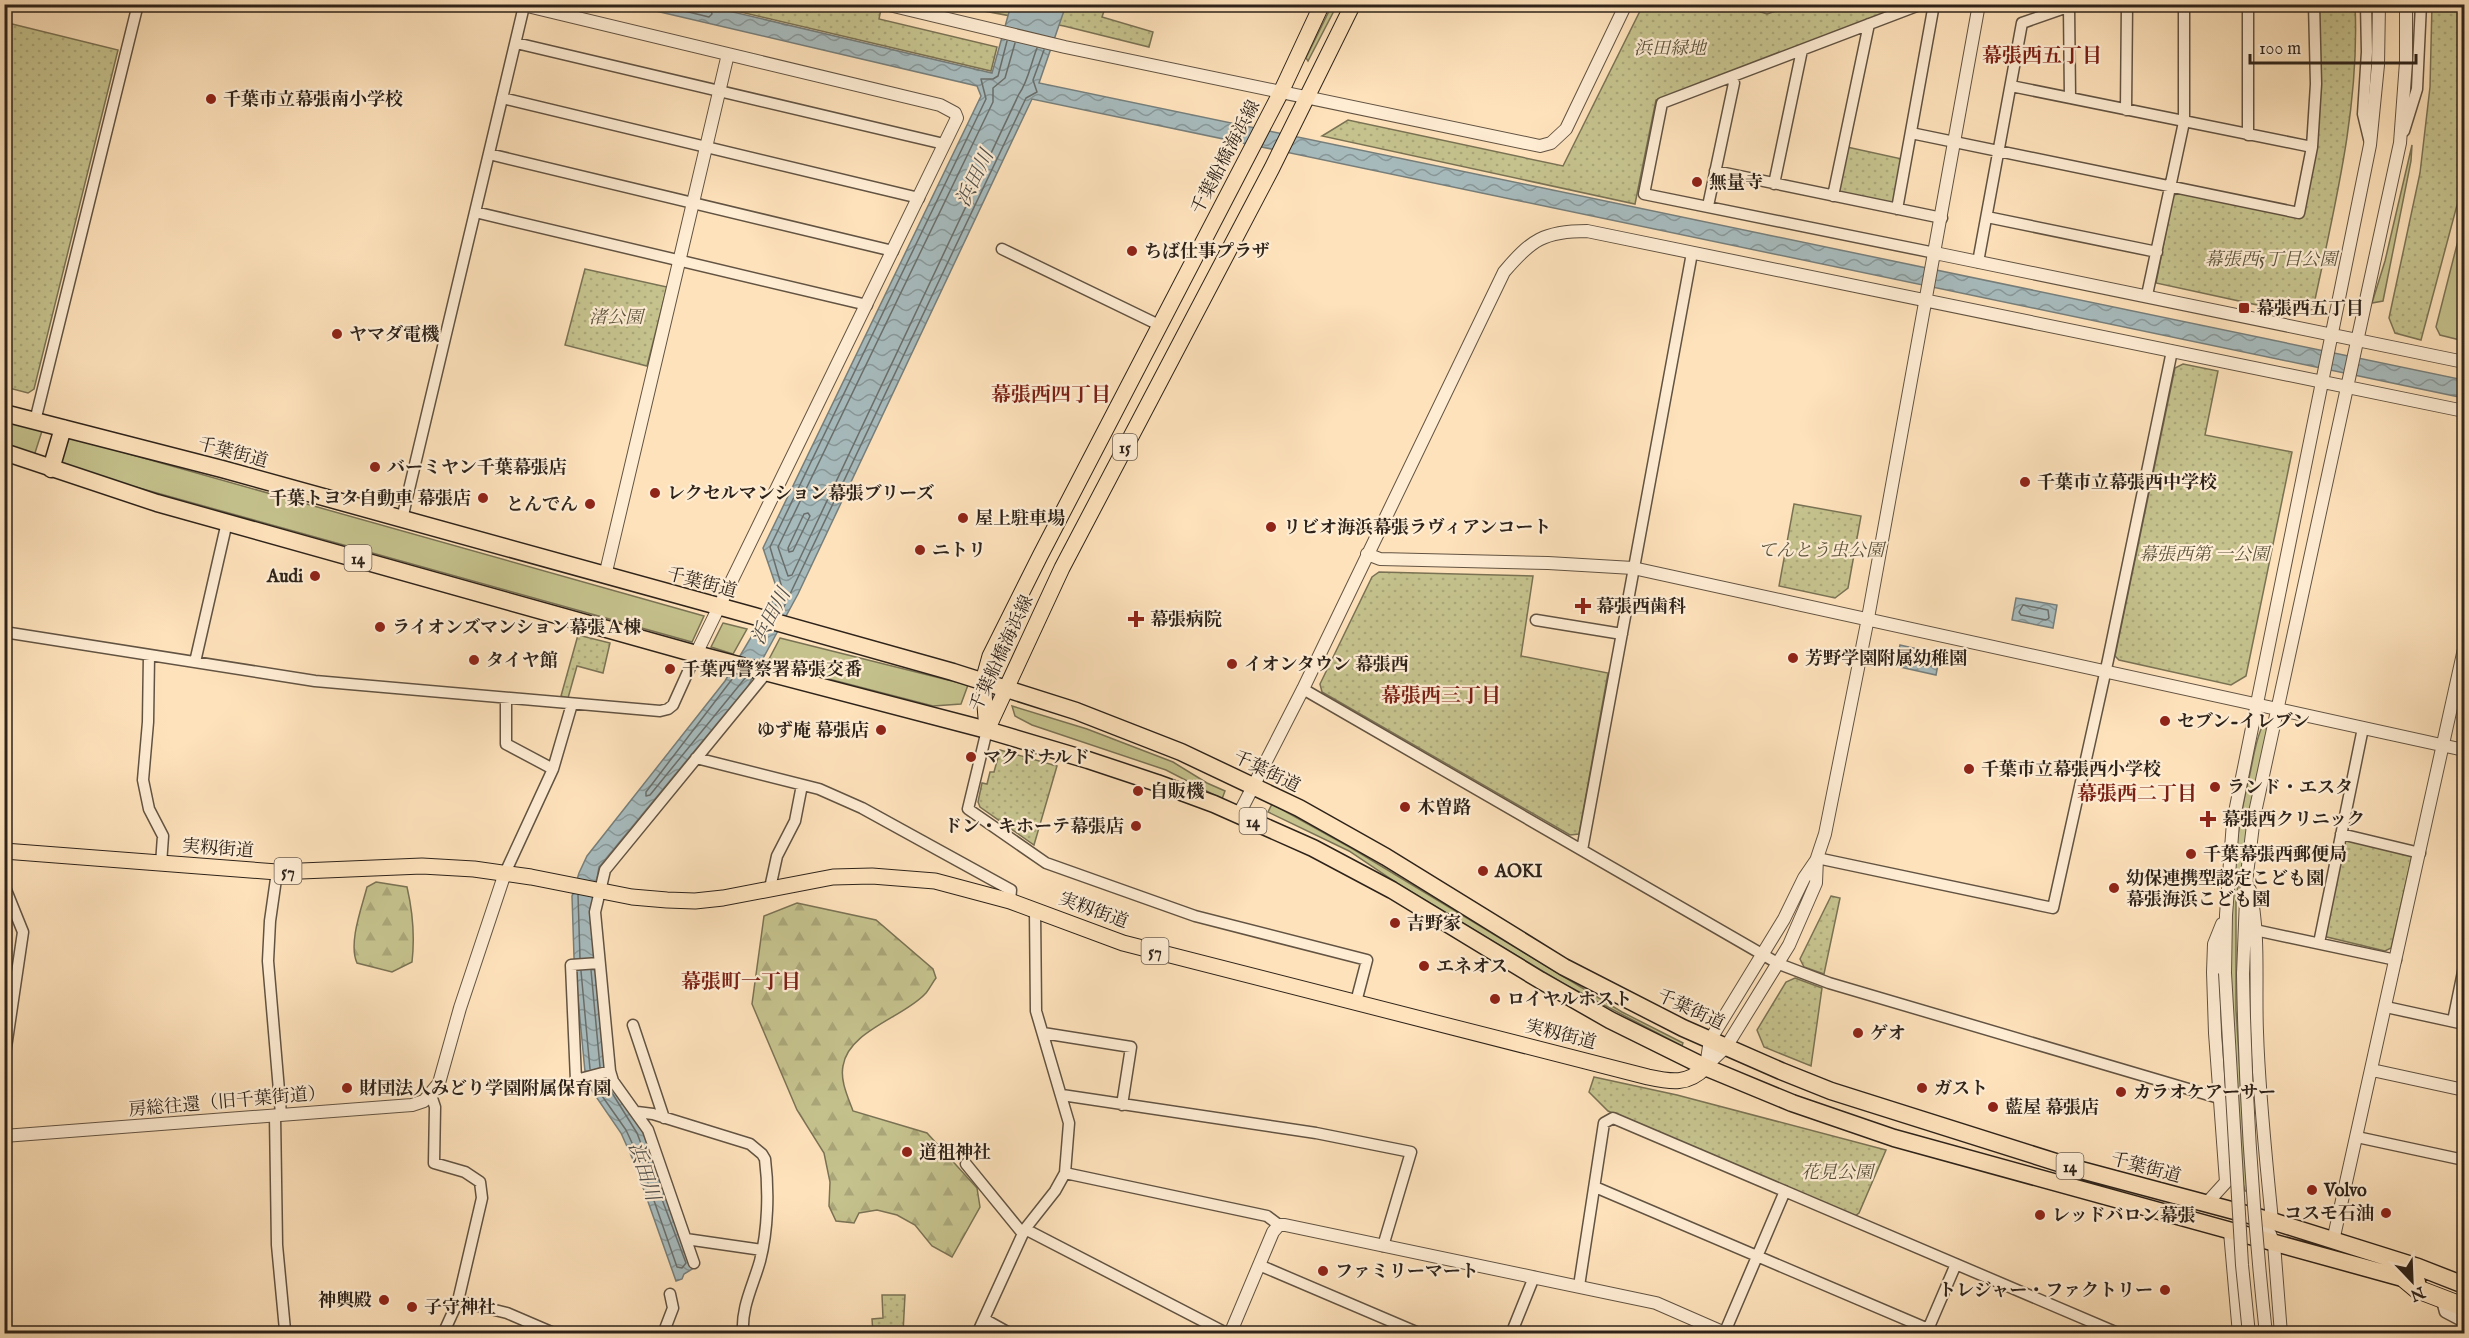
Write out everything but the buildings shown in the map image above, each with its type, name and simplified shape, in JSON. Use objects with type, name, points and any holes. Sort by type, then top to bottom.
[{"type":"highway","name":"千葉街道","points":[[4,413],[222,469],[754,616],[983,681],[1122,728],[1254,786],[1363,843],[1564,967],[1718,1043],[1831,1091],[2081,1170],[2272,1221],[2418,1267],[2464,1286]]},
{"type":"highway","points":[[51,469],[63,428]]},
{"type":"highway","name":"14","points":[[4,452],[51,469],[227,522],[696,654],[987,730],[1088,760],[1186,793],[1291,837],[1371,878],[1583,1005],[1706,1067],[1850,1125],[2230,1232],[2464,1294]]},
{"type":"highway","points":[[2405,1279],[2417,1289],[2464,1307]]},
{"type":"main road","name":"千葉船橋海浜線","points":[[987,730],[983,681],[990,656],[1281,92],[1322,4]]},
{"type":"main road","name":"千葉船橋海浜線","points":[[987,730],[1066,560],[1272,168],[1353,4]]},
{"type":"main road","name":"実籾街道","points":[[4,851],[277,872],[422,866],[505,873],[632,897],[695,901],[833,877],[873,876],[935,881],[1010,901],[1123,943],[1671,1082],[1679,1082],[1696,1076],[1706,1067]]},
{"type":"street","points":[[35,421],[138,4]]},
{"type":"street","points":[[885,4],[996,31],[1533,145],[1551,143],[1566,129],[1626,4]]},
{"type":"street","points":[[1922,4],[1662,103],[1644,194],[2147,295],[2332,340],[2464,363]]},
{"type":"street","points":[[1897,209],[1934,4]]},
{"type":"street","points":[[1706,1067],[1762,954],[1817,858],[1825,834],[1868,618],[1942,218],[1978,4]]},
{"type":"street","points":[[2126,110],[2127,4]]},
{"type":"street","points":[[2147,295],[2184,122],[2184,4]]},
{"type":"street","points":[[2248,4],[2248,135]]},
{"type":"street","points":[[1911,133],[2299,213],[2312,147],[2316,84],[2314,4]]},
{"type":"street","points":[[2366,4],[2367,52],[2363,114],[2370,145]]},
{"type":"street","points":[[2249,1334],[2242,1265],[2225,973],[2226,915],[2233,822],[2370,145],[2378,65],[2379,4]]},
{"type":"street","points":[[2400,143],[2406,62],[2406,4]]},
{"type":"street","points":[[2266,1334],[2259,1269],[2244,1032],[2243,974],[2247,874],[2254,817],[2356,343],[2400,143],[2417,89],[2421,4]]},
{"type":"street","points":[[4,632],[315,681],[572,704],[668,710],[678,695],[919,198],[957,118],[955,113],[940,105],[522,5],[516,43],[402,519]]},
{"type":"street","points":[[1978,262],[2022,23],[2072,6],[2070,98]]},
{"type":"street","points":[[1833,196],[1869,24]]},
{"type":"street","points":[[516,43],[944,144]]},
{"type":"street","points":[[1774,184],[1802,50]]},
{"type":"street","points":[[605,576],[728,54]]},
{"type":"street","points":[[1708,206],[1734,83],[1732,77]]},
{"type":"street","points":[[2011,86],[2312,147]]},
{"type":"street","points":[[502,98],[919,198]]},
{"type":"street","points":[[489,154],[893,251]]},
{"type":"street","points":[[1715,171],[1942,218]]},
{"type":"street","points":[[475,212],[867,305]]},
{"type":"street","points":[[1987,217],[2157,252]]},
{"type":"street","points":[[1239,814],[1303,688],[1504,272],[1523,249],[1549,235],[1567,231],[1587,231],[2172,351],[2348,383],[2464,411]]},
{"type":"street","points":[[1002,249],[1159,325]]},
{"type":"street","points":[[1582,850],[1692,253]]},
{"type":"street","points":[[1817,858],[2054,908],[2172,351]]},
{"type":"street","points":[[195,662],[227,522]]},
{"type":"street","points":[[1367,554],[1380,559],[1548,563],[1633,568],[2464,750]]},
{"type":"street","points":[[1536,620],[1623,634]]},
{"type":"street","points":[[2333,1241],[2443,746],[2461,682],[2464,649]]},
{"type":"street","points":[[149,655],[148,722],[143,780],[147,803],[163,836],[161,864]]},
{"type":"street","points":[[694,1263],[648,1130],[613,1081],[610,1071],[598,963],[595,912],[605,870],[764,671]]},
{"type":"street","points":[[1303,688],[1779,964],[1840,986],[2219,1098]]},
{"type":"street","points":[[506,698],[506,744],[553,769]]},
{"type":"street","points":[[442,1334],[458,1301],[482,1198],[480,1182],[465,1172],[434,1163],[435,1107],[431,1095],[439,1083],[464,997],[505,873],[553,769],[572,704]]},
{"type":"street","points":[[2319,944],[2363,728]]},
{"type":"street","points":[[987,730],[968,809],[1046,863],[1195,916],[1367,960],[1356,1002]]},
{"type":"street","points":[[696,758],[819,789],[862,808],[1011,890],[1010,901]]},
{"type":"street","points":[[770,888],[777,856],[795,821],[802,785]]},
{"type":"street","points":[[2341,834],[2420,852]]},
{"type":"street","points":[[1718,1043],[1753,1001],[1779,964],[1810,899],[1816,882],[1817,858]]},
{"type":"street","points":[[277,872],[270,921],[268,962],[278,1115],[277,1245],[285,1330]]},
{"type":"street","points":[[2247,874],[2254,910],[2260,1102],[2272,1221]]},
{"type":"street","points":[[4,885],[23,932],[4,1061]]},
{"type":"street","points":[[977,1334],[1024,1232],[1055,1191],[1065,1173],[1069,1123],[1036,1011],[1035,910]]},
{"type":"street","points":[[2206,1204],[2226,1182],[2212,972],[2214,944],[2226,915]]},
{"type":"street","points":[[2255,930],[2396,960]]},
{"type":"street","points":[[598,963],[571,965],[576,1080],[610,1071]]},
{"type":"street","points":[[2452,1021],[2464,967]]},
{"type":"street","points":[[2386,1007],[2464,1024]]},
{"type":"street","points":[[633,1025],[664,1118]]},
{"type":"street","points":[[1043,1033],[1131,1047],[1122,1105]]},
{"type":"street","points":[[2372,1070],[2464,1090]]},
{"type":"street","name":"房総往還（旧千葉街道）","points":[[4,1136],[412,1105],[424,1101],[431,1095]]},
{"type":"street","points":[[1062,1095],[1316,1133],[1411,1152],[1383,1246]]},
{"type":"street","points":[[637,1112],[750,1144],[762,1154],[766,1167],[766,1209],[762,1250],[749,1288],[744,1311],[743,1334]]},
{"type":"street","points":[[1579,1286],[1604,1123],[1613,1118],[2120,1334]]},
{"type":"street","points":[[2357,1137],[2464,1160]]},
{"type":"street","points":[[966,1164],[1024,1232],[1229,1334],[1273,1232],[1279,1225]]},
{"type":"street","points":[[1065,1173],[1268,1216],[1279,1225],[1656,1303],[1725,1333],[1785,1191]]},
{"type":"street","points":[[1595,1187],[1927,1331],[1940,1334]]},
{"type":"street","points":[[2250,1216],[2270,1234],[2274,1244],[2281,1334]]},
{"type":"street","points":[[2230,1232],[2239,1334]]},
{"type":"street","points":[[686,1239],[762,1250]]},
{"type":"street","points":[[1259,1264],[1421,1334]]},
{"type":"street","points":[[1927,1331],[1956,1264]]},
{"type":"street","points":[[1511,1334],[1534,1277]]},
{"type":"street","points":[[663,1334],[673,1308],[670,1294]]},
{"type":"street","points":[[2441,1297],[2445,1312],[2464,1322]]},
{"type":"street","points":[[458,1301],[507,1313],[556,1334]]},
{"type":"street","points":[[984,1319],[1011,1334]]},
{"type":"green space","points":[[711,5],[861,5],[881,9],[879,19],[997,47],[991,71]]},
{"type":"green space","points":[[952,5],[1106,5],[1102,17],[1153,32],[1149,47],[1064,26]]},
{"type":"green space","points":[[1332,5],[1337,5],[1308,61],[1306,58]]},
{"type":"green space","name":"浜田緑地","points":[[1643,5],[1739,5],[1767,14],[1794,5],[1906,5],[1656,100],[1635,204],[1322,136],[1348,120],[1563,166]]},
{"type":"green space","name":"幕張西5丁目公園","points":[[2316,5],[2355,5],[2355,43],[2354,81],[2344,158],[2313,309],[2299,314],[2156,283],[2174,191],[2301,215],[2315,147]]},
{"type":"green space","points":[[2432,5],[2464,5],[2464,179],[2421,340],[2395,333],[2389,318],[2420,173],[2430,87]]},
{"type":"green space","points":[[4,22],[118,50],[34,389],[28,393],[5,387]]},
{"type":"green space","points":[[2412,145],[2411,161],[2383,301],[2372,303],[2385,261]]},
{"type":"green space","points":[[1847,147],[1902,159],[1894,201],[1891,203],[1841,193],[1838,188]]},
{"type":"green space","points":[[2464,217],[2464,341],[2440,335],[2436,327]]},
{"type":"green space","name":"渚公園","points":[[585,269],[667,287],[647,366],[565,345]]},
{"type":"green space","name":"幕張西第 一公園","points":[[2183,364],[2218,371],[2205,435],[2292,452],[2246,676],[2231,685],[2119,660],[2115,656],[2175,368]]},
{"type":"green space","points":[[4,421],[42,431],[34,456],[5,444]]},
{"type":"green space","points":[[69,437],[704,616],[692,642],[60,466]]},
{"type":"green space","name":"てんとう虫公園","points":[[1794,504],[1861,516],[1848,588],[1835,598],[1779,586]]},
{"type":"green space","points":[[1379,572],[1533,576],[1521,656],[1608,673],[1579,834],[1570,835],[1322,692],[1320,684],[1372,577]]},
{"type":"green space","points":[[723,623],[747,629],[733,654],[711,647]]},
{"type":"green space","points":[[578,635],[610,643],[603,673],[577,666],[568,698],[561,696]]},
{"type":"green space","points":[[780,638],[968,685],[961,704],[933,706],[767,663]]},
{"type":"green space","points":[[1012,706],[1087,729],[1173,762],[1225,791],[1222,799],[1166,770],[1032,725],[1015,716]]},
{"type":"green space","points":[[2263,725],[2267,732],[2236,898],[2236,1010],[2248,1191],[2245,1191],[2232,1031],[2230,929],[2239,828],[2256,744]]},
{"type":"green space","points":[[1000,750],[1057,766],[1034,845],[980,807],[978,802],[982,783],[987,784],[990,772],[994,772]]},
{"type":"green space","points":[[1272,804],[1353,849],[1622,1012],[1683,1043],[1682,1046],[1564,984],[1400,885],[1349,851],[1268,812]]},
{"type":"green space","points":[[2348,839],[2412,856],[2391,948],[2385,951],[2327,937],[2324,931],[2345,841]]},
{"type":"green space","points":[[376,882],[407,887],[411,906],[412,962],[392,972],[357,963],[355,955],[355,935],[367,887]]},
{"type":"green space","points":[[1831,896],[1840,898],[1824,974],[1804,967],[1800,959]]},
{"type":"green space","points":[[797,903],[876,920],[933,969],[936,978],[925,994],[855,1043],[847,1054],[843,1066],[843,1077],[853,1111],[927,1133],[977,1188],[980,1207],[952,1257],[932,1246],[915,1225],[897,1215],[877,1210],[859,1213],[854,1223],[836,1221],[829,1206],[830,1182],[824,1153],[797,1110],[752,1004],[764,916]]},
{"type":"green space","points":[[1795,978],[1822,988],[1811,1066],[1764,1047],[1757,1030],[1786,982]]},
{"type":"green space","name":"花見公園","points":[[1594,1077],[1677,1095],[1886,1150],[1859,1213],[1855,1216],[1608,1111],[1589,1092]]},
{"type":"green space","points":[[882,1295],[905,1295],[903,1333],[873,1333],[872,1319],[883,1318]]},
{"type":"water","name":"浜田川","points":[[630,5],[703,5],[992,73],[1011,5],[1066,5],[1039,83],[2464,380],[2464,398],[1032,99],[798,594],[748,686],[599,867],[593,901],[605,1063],[642,1130],[694,1268],[684,1274],[682,1279],[676,1281],[634,1162],[621,1133],[586,1082],[574,957],[572,896],[587,856],[725,681],[778,592],[763,548],[981,96],[977,86]]},
{"type":"water","points":[[2016,598],[2057,605],[2053,628],[2012,620]]},
{"type":"water","points":[[1900,645],[1940,654],[1936,675],[1895,666]]},
{"type":"place","name":"千葉市立幕張南小学校","points":[[211,99]]},
{"type":"place","name":"無量寺","points":[[1697,182]]},
{"type":"place","name":"ちば仕事プラザ","points":[[1132,251]]},
{"type":"place","name":"幕張西五丁目","points":[[2244,308]]},
{"type":"place","name":"ヤマダ電機","points":[[337,334]]},
{"type":"place","name":"バーミヤン千葉幕張店","points":[[375,467]]},
{"type":"place","name":"千葉市立幕張西中学校","points":[[2025,482]]},
{"type":"place","name":"レクセルマンション幕張ブリーズ","points":[[655,493]]},
{"type":"place","name":"千葉トヨタ自動車 幕張店","points":[[483,498]]},
{"type":"place","name":"とんでん","points":[[590,504]]},
{"type":"place","name":"屋上駐車場","points":[[963,518]]},
{"type":"place","name":"リビオ海浜幕張ラヴィアンコート","points":[[1271,527]]},
{"type":"place","name":"ニトリ","points":[[920,550]]},
{"type":"place","name":"Audi","points":[[315,576]]},
{"type":"place","name":"幕張西歯科","points":[[1583,606]]},
{"type":"place","name":"幕張病院","points":[[1136,619]]},
{"type":"place","name":"ライオンズマンション幕張Ａ棟","points":[[380,627]]},
{"type":"place","name":"芳野学園附属幼稚園","points":[[1793,658]]},
{"type":"place","name":"タイヤ館","points":[[474,660]]},
{"type":"place","name":"イオンタウン 幕張西","points":[[1232,664]]},
{"type":"place","name":"千葉西警察署幕張交番","points":[[670,669]]},
{"type":"place","name":"セブン-イレブン","points":[[2165,721]]},
{"type":"place","name":"ゆず庵 幕張店","points":[[881,730]]},
{"type":"place","name":"マクドナルド","points":[[971,757]]},
{"type":"place","name":"千葉市立幕張西小学校","points":[[1969,769]]},
{"type":"place","name":"ランド・エスタ","points":[[2215,787]]},
{"type":"place","name":"自販機","points":[[1138,791]]},
{"type":"place","name":"木曽路","points":[[1405,807]]},
{"type":"place","name":"幕張西クリニック","points":[[2208,819]]},
{"type":"place","name":"ドン・キホーテ幕張店","points":[[1136,826]]},
{"type":"place","name":"千葉幕張西郵便局","points":[[2191,854]]},
{"type":"place","name":"AOKI","points":[[1483,871]]},
{"type":"place","name":"幼保連携型認定こども園 幕張海浜こども園","points":[[2114,888]]},
{"type":"place","name":"吉野家","points":[[1395,923]]},
{"type":"place","name":"エネオス","points":[[1424,966]]},
{"type":"place","name":"ロイヤルホスト","points":[[1495,999]]},
{"type":"place","name":"ゲオ","points":[[1858,1033]]},
{"type":"place","name":"財団法人みどり学園附属保育園","points":[[347,1088]]},
{"type":"place","name":"ガスト","points":[[1922,1088]]},
{"type":"place","name":"カラオケアーサー","points":[[2121,1092]]},
{"type":"place","name":"藍屋 幕張店","points":[[1993,1107]]},
{"type":"place","name":"道祖神社","points":[[907,1152]]},
{"type":"place","name":"Volvo","points":[[2312,1190]]},
{"type":"place","name":"コスモ石油","points":[[2386,1213]]},
{"type":"place","name":"レッドバロン幕張","points":[[2040,1215]]},
{"type":"place","name":"ファミリーマート","points":[[1323,1271]]},
{"type":"place","name":"トレジャー・ファクトリー","points":[[2165,1290]]},
{"type":"place","name":"神輿殿","points":[[384,1300]]},
{"type":"place","name":"子守神社","points":[[412,1307]]},
{"type":"district","name":"幕張西五丁目","points":[[2042,55]]},
{"type":"district","name":"幕張西四丁目","points":[[1051,394]]},
{"type":"district","name":"幕張西三丁目","points":[[1441,695]]},
{"type":"district","name":"幕張西二丁目","points":[[2137,793]]},
{"type":"district","name":"幕張町一丁目","points":[[741,981]]}]
